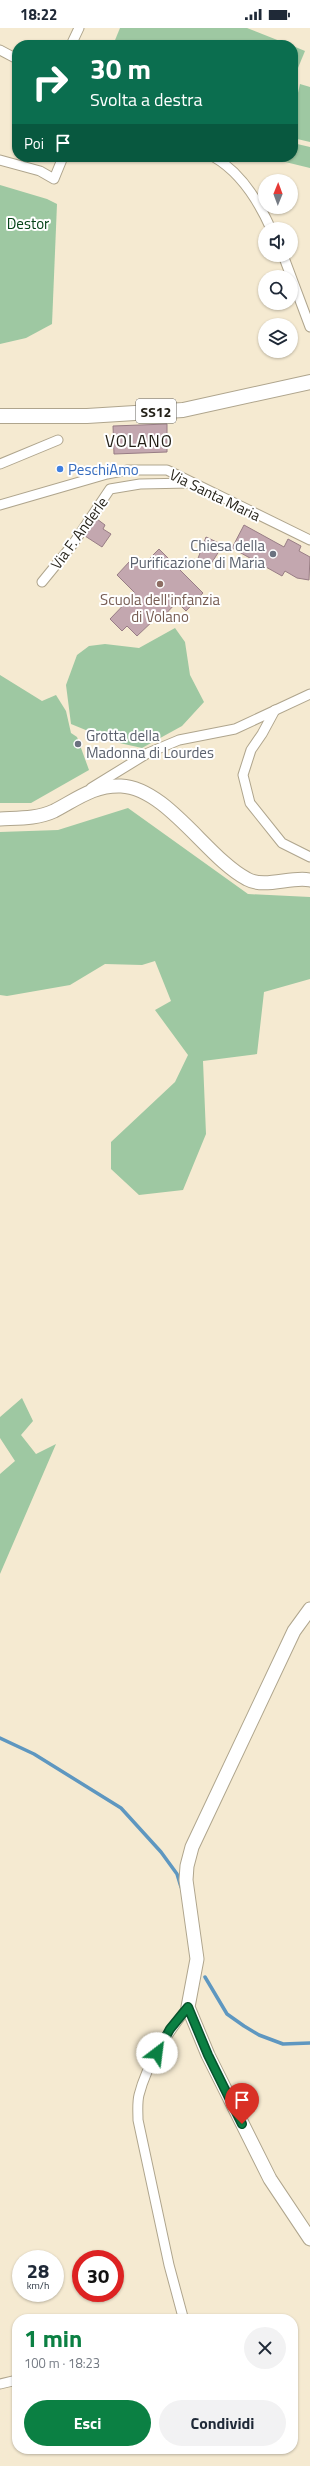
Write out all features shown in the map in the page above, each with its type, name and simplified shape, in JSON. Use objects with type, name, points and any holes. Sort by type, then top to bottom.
[{"type":"main road","name":"SS12","points":[[0,416],[87,416],[183,410],[310,382]]},
{"type":"street","points":[[74,40],[80,28]]},
{"type":"street","points":[[0,50],[12,56]]},
{"type":"street","points":[[0,160],[40,170],[54,179],[61,162]]},
{"type":"street","points":[[222,162],[248,189],[267,222]]},
{"type":"street","points":[[286,262],[310,327]]},
{"type":"street","points":[[0,464],[58,440]]},
{"type":"street","name":"Via Santa Maria","points":[[0,505],[57,487],[128,470],[167,470],[190,483],[310,540]]},
{"type":"street","name":"Via F. Anderle","points":[[42,582],[73,544],[110,489],[140,484],[190,483]]},
{"type":"street","points":[[0,819],[31,818],[53,811],[148,753],[179,740],[235,729],[310,694]]},
{"type":"street","points":[[275,710],[262,734],[251,750],[243,775],[250,803],[282,843],[310,857]]},
{"type":"street","points":[[76,797],[92,790],[122,786],[148,795],[202,840],[226,864],[248,880],[310,880]]},
{"type":"street","points":[[182,2314],[169,2264],[138,2120],[138,2096],[150,2064],[170,2029],[188,2007],[197,1959],[186,1880],[187,1866],[192,1847],[294,1631],[310,1609]]},
{"type":"street","points":[[188,2007],[208,2055],[270,2179],[310,2239]]},
{"type":"street","points":[[0,2384],[12,2381]]},
{"type":"green space","points":[[120,28],[247,28],[277,40],[115,40]]},
{"type":"green space","points":[[298,48],[305,51],[298,68]]},
{"type":"green space","points":[[300,84],[310,87],[310,142],[298,139],[298,93]]},
{"type":"green space","points":[[298,144],[310,147],[310,168],[285,162],[298,162]]},
{"type":"green space","name":"Destor","points":[[0,185],[47,199],[57,204],[52,324],[26,338],[0,344]]},
{"type":"green space","points":[[175,628],[185,642],[190,675],[204,702],[182,726],[142,748],[115,742],[71,724],[66,685],[77,655],[89,646],[105,644],[139,648]]},
{"type":"green space","points":[[0,675],[42,701],[56,695],[66,711],[71,733],[77,737],[89,770],[31,803],[0,803]]},
{"type":"green space","points":[[128,808],[248,894],[310,897],[310,979],[264,992],[257,1054],[203,1061],[206,1134],[183,1190],[139,1195],[111,1169],[111,1142],[175,1082],[188,1055],[155,1010],[171,1001],[155,961],[142,965],[105,964],[70,985],[7,996],[0,995],[0,832],[58,830]]},
{"type":"green space","points":[[22,1398],[33,1421],[21,1435],[36,1454],[56,1444],[0,1574],[0,1474],[15,1461],[0,1438],[0,1417]]},
{"type":"building","points":[[167,424],[167,452],[114,454],[113,426]]},
{"type":"building","points":[[97,519],[105,525],[103,529],[111,534],[102,547],[85,536]]},
{"type":"building","name":"Chiesa della Purificazione di Maria","points":[[244,525],[284,547],[288,539],[301,546],[299,551],[310,557],[309,580],[297,578],[285,571],[282,576],[232,548]]},
{"type":"building","points":[[206,537],[223,545],[209,567],[197,561]]},
{"type":"building","name":"Scuola dell'infanzia di Volano","points":[[159,549],[203,593],[186,611],[177,602],[159,621],[156,618],[137,636],[127,626],[122,631],[110,619],[135,593],[117,575],[130,561],[134,565],[140,560],[144,564]]},
{"type":"waterway","points":[[0,1738],[34,1754],[121,1808],[161,1852],[177,1874],[181,1887]]},
{"type":"waterway","points":[[205,1977],[227,2014],[244,2026],[259,2035],[283,2044],[310,2043]]},
{"type":"place","name":"PeschiAmo","points":[[60,469]]},
{"type":"place","name":"Chiesa della Purificazione di Maria","points":[[273,554]]},
{"type":"place","name":"Scuola dell'infanzia di Volano","points":[[160,584]]},
{"type":"place","name":"Grotta della Madonna di Lourdes","points":[[78,744]]},
{"type":"district","name":"VOLANO","points":[[139,441]]},
{"type":"route","points":[[157,2053],[170,2029],[188,2007],[208,2055],[242,2124]]}]
